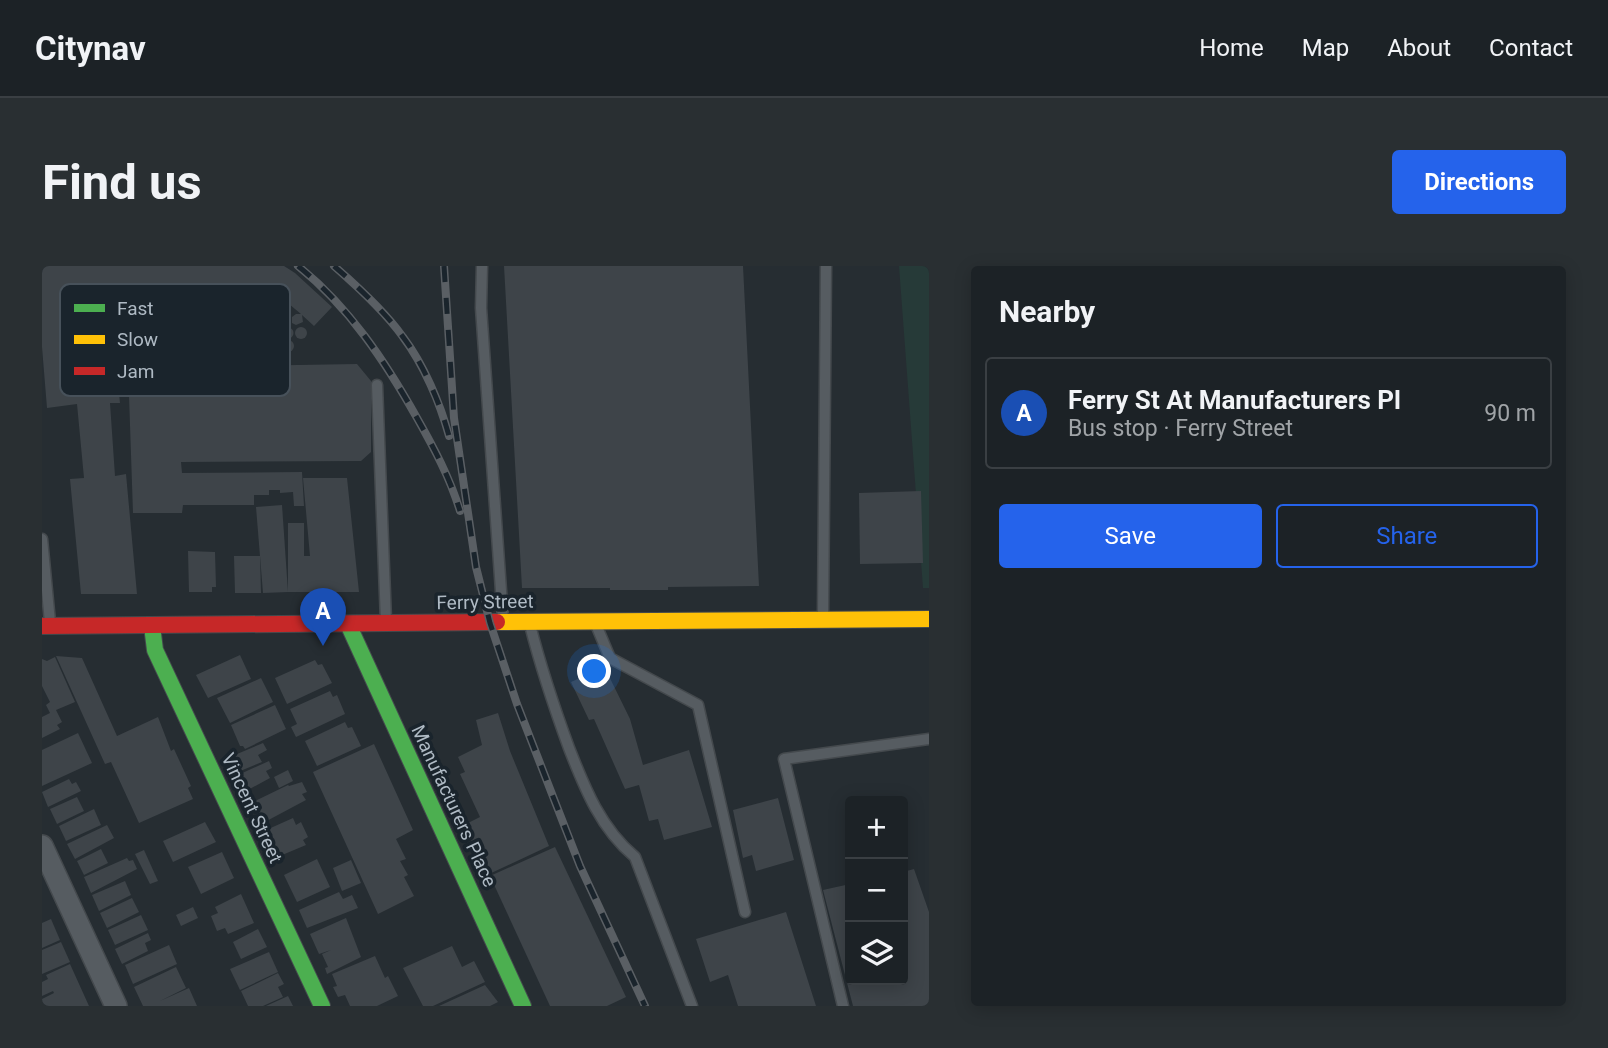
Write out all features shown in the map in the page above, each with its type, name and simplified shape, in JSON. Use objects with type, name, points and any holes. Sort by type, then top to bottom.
[{"type":"main road","name":"Ferry Street","points":[[46,625],[929,619]]},
{"type":"main road","name":"Manufacturers Place","points":[[348,624],[523,1006]]},
{"type":"main road","name":"Vincent Street","points":[[152,626],[155,650],[321,1006]]},
{"type":"street","points":[[42,846],[116,1006]]},
{"type":"lane","points":[[482,266],[481,308],[503,623]]},
{"type":"lane","points":[[823,621],[826,266]]},
{"type":"lane","points":[[377,385],[387,624]]},
{"type":"lane","points":[[42,539],[46,625]]},
{"type":"lane","points":[[595,622],[610,658],[698,705],[745,912]]},
{"type":"lane","points":[[530,623],[547,689],[589,799],[619,844],[635,857],[692,1006]]},
{"type":"lane","points":[[843,1006],[784,760],[929,739]]},
{"type":"green space","points":[[899,266],[929,266],[929,588],[923,588]]},
{"type":"building","points":[[42,266],[284,266],[332,307],[314,326],[302,315],[303,322],[296,325],[292,323],[292,317],[301,314],[290,305],[290,284],[60,284],[60,396],[119,396],[120,403],[110,403],[115,476],[126,474],[137,594],[81,594],[70,479],[84,478],[77,404],[47,408],[42,347]]},
{"type":"building","points":[[504,266],[743,266],[759,586],[668,587],[668,590],[522,588]]},
{"type":"building","points":[[301,327],[307,333],[301,339],[295,333]]},
{"type":"building","points":[[357,364],[371,381],[371,452],[361,461],[181,462],[182,473],[302,472],[304,506],[294,506],[293,492],[269,490],[269,495],[254,495],[254,505],[183,505],[182,513],[133,513],[129,396],[290,396],[290,365]]},
{"type":"building","points":[[303,478],[347,478],[359,592],[288,592],[288,523],[304,523],[304,556],[310,556]]},
{"type":"building","points":[[921,491],[923,563],[860,564],[859,493]]},
{"type":"building","points":[[282,505],[288,592],[263,593],[256,507]]},
{"type":"building","points":[[188,551],[215,552],[216,587],[212,587],[212,592],[189,592]]},
{"type":"building","points":[[234,556],[260,556],[261,593],[235,593]]},
{"type":"building","points":[[240,655],[251,679],[208,698],[196,675]]},
{"type":"building","points":[[56,656],[82,658],[117,736],[158,717],[171,751],[174,749],[191,786],[188,788],[193,799],[139,823],[111,762],[105,764]]},
{"type":"building","points":[[55,657],[75,702],[56,710],[62,722],[57,725],[60,729],[42,738],[42,717],[50,713],[46,705],[50,702],[42,686],[42,659],[47,661]]},
{"type":"building","points":[[315,660],[318,665],[322,664],[332,683],[287,704],[275,678]]},
{"type":"building","points":[[604,666],[630,719],[643,765],[689,750],[712,827],[664,840],[658,819],[649,821],[639,785],[625,789],[594,719],[589,720],[571,682],[582,677],[580,672],[590,667],[592,672]]},
{"type":"building","points":[[261,678],[273,702],[230,723],[217,698]]},
{"type":"building","points":[[330,691],[333,697],[337,695],[345,714],[296,737],[291,727],[297,724],[290,709]]},
{"type":"building","points":[[275,705],[286,729],[245,749],[240,746],[231,725]]},
{"type":"building","points":[[498,713],[510,751],[549,846],[487,875],[464,825],[480,817],[460,774],[465,772],[458,757],[482,745],[476,720]]},
{"type":"building","points":[[345,722],[348,728],[352,727],[361,746],[317,766],[305,741]]},
{"type":"building","points":[[78,733],[92,763],[42,786],[42,750]]},
{"type":"building","points":[[263,743],[267,750],[258,755],[262,762],[233,774],[231,769],[235,767],[230,757]]},
{"type":"building","points":[[374,744],[413,830],[396,839],[406,859],[400,861],[408,875],[404,877],[414,896],[378,914],[313,772]]},
{"type":"building","points":[[269,761],[272,768],[266,771],[270,778],[246,791],[238,775]]},
{"type":"building","points":[[288,770],[293,781],[279,788],[274,777]]},
{"type":"building","points":[[69,779],[72,784],[76,782],[81,791],[48,807],[42,792]]},
{"type":"building","points":[[302,782],[307,792],[302,794],[306,800],[261,824],[251,803],[288,785]]},
{"type":"building","points":[[77,797],[84,811],[57,824],[50,809]]},
{"type":"building","points":[[778,798],[794,860],[756,871],[752,855],[743,858],[733,810]]},
{"type":"building","points":[[94,809],[101,825],[66,841],[59,826]]},
{"type":"building","points":[[293,818],[296,825],[301,822],[308,837],[303,840],[306,845],[275,858],[264,831]]},
{"type":"building","points":[[205,822],[216,842],[173,862],[163,841]]},
{"type":"building","points":[[107,825],[114,838],[75,859],[67,844]]},
{"type":"building","points":[[555,847],[626,997],[607,1006],[550,1006],[490,876]]},
{"type":"building","points":[[101,849],[108,863],[84,875],[77,861]]},
{"type":"building","points":[[144,850],[158,881],[150,884],[135,854]]},
{"type":"building","points":[[222,852],[234,878],[201,894],[188,867]]},
{"type":"building","points":[[127,858],[129,861],[133,860],[137,869],[91,893],[84,877]]},
{"type":"building","points":[[317,859],[330,887],[297,902],[284,875]]},
{"type":"building","points":[[351,860],[361,883],[342,891],[333,868]]},
{"type":"building","points":[[914,869],[929,912],[929,1006],[853,1006],[848,985],[908,985],[908,871]]},
{"type":"building","points":[[125,881],[131,895],[99,911],[92,895]]},
{"type":"building","points":[[845,885],[845,975],[823,890]]},
{"type":"building","points":[[339,892],[343,899],[352,895],[358,908],[307,928],[299,910]]},
{"type":"building","points":[[241,894],[254,923],[228,934],[225,928],[217,931],[211,916],[218,913],[215,907]]},
{"type":"building","points":[[132,898],[139,912],[107,928],[100,913]]},
{"type":"building","points":[[193,907],[198,918],[181,926],[176,915]]},
{"type":"building","points":[[786,912],[816,1006],[738,1006],[728,975],[710,982],[696,939]]},
{"type":"building","points":[[141,915],[148,930],[115,945],[108,930]]},
{"type":"building","points":[[346,918],[361,957],[327,974],[325,968],[328,967],[322,954],[331,950],[319,954],[310,934]]},
{"type":"building","points":[[51,919],[60,940],[42,948],[42,923]]},
{"type":"building","points":[[258,929],[267,947],[241,959],[233,942]]},
{"type":"building","points":[[148,933],[151,940],[145,943],[148,951],[122,964],[115,949]]},
{"type":"building","points":[[61,942],[70,962],[42,974],[42,950]]},
{"type":"building","points":[[169,945],[177,964],[133,984],[125,965]]},
{"type":"building","points":[[452,946],[462,967],[474,961],[485,982],[433,1006],[423,1006],[403,968]]},
{"type":"building","points":[[269,952],[278,972],[240,990],[230,969]]},
{"type":"building","points":[[375,956],[385,978],[388,976],[398,996],[377,1006],[350,1006],[345,995],[338,997],[333,987],[337,986],[332,974]]},
{"type":"building","points":[[70,964],[89,1006],[42,1006],[42,999],[54,993],[53,991],[42,996],[42,982],[48,979],[46,975]]},
{"type":"building","points":[[176,967],[186,988],[160,1001],[189,988],[197,1006],[143,1006],[134,987]]},
{"type":"building","points":[[278,973],[284,984],[278,987],[283,997],[263,1006],[248,1006],[241,991]]},
{"type":"building","points":[[485,985],[498,1002],[490,1006],[439,1006]]},
{"type":"building","points":[[288,996],[293,1006],[266,1006]]},
{"type":"railway","points":[[298,266],[334,299],[379,356],[435,452],[460,511]]},
{"type":"railway","points":[[334,266],[380,309],[411,348],[430,385],[449,436]]},
{"type":"railway","points":[[444,266],[454,418],[476,567],[490,623],[517,704],[580,866],[645,1006]]},
{"type":"traffic: fast","points":[[348,624],[523,1006]]},
{"type":"traffic: fast","points":[[152,626],[155,650],[322,1006]]},
{"type":"traffic: slow","points":[[497,622],[929,619]]},
{"type":"traffic: jam","points":[[42,626],[497,622]]},
{"type":"place","name":"Ferry St At Manufacturers Pl","points":[[323,646]]}]
